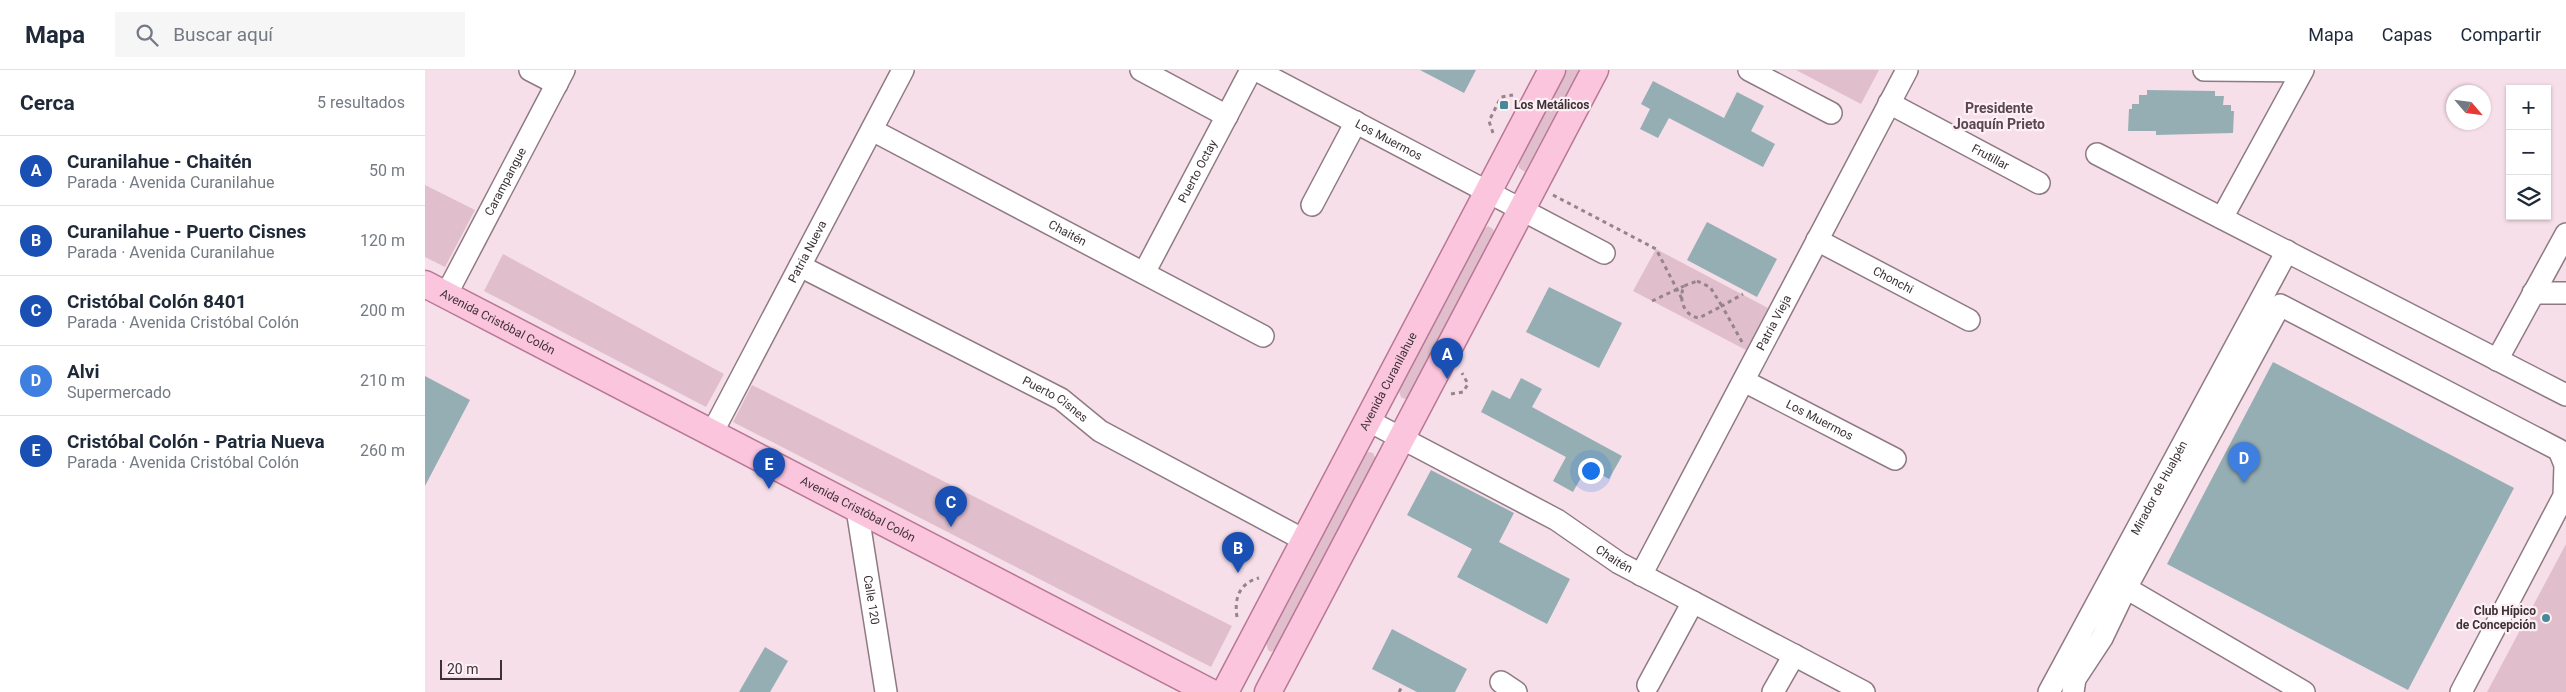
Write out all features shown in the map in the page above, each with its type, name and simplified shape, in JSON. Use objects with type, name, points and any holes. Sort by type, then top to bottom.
[{"type":"main road","name":"Avenida Curanilahue","points":[[1225,692],[1552,70]]},
{"type":"main road","points":[[1268,692],[1595,70]]},
{"type":"main road","name":"Avenida Cristóbal Colón","points":[[435,290],[1210,692]]},
{"type":"street","points":[[530,70],[561,77]]},
{"type":"street","name":"Patria Nueva","points":[[712,433],[903,70]]},
{"type":"street","points":[[1141,70],[1227,116]]},
{"type":"street","name":"Puerto Octay","points":[[1144,273],[1251,70]]},
{"type":"street","name":"Los Muermos","points":[[1257,70],[1604,253]]},
{"type":"street","points":[[1749,70],[1831,113]]},
{"type":"street","name":"Patria Vieja","points":[[1641,575],[1907,70]]},
{"type":"street","points":[[2204,70],[2303,70],[2222,218]]},
{"type":"street","name":"Carampangue","points":[[435,290],[561,77]]},
{"type":"street","name":"Frutillar","points":[[1889,103],[2039,183]]},
{"type":"street","points":[[1312,205],[1356,122]]},
{"type":"street","name":"Chaitén","points":[[872,130],[1263,336]]},
{"type":"street","points":[[2097,154],[2566,395]]},
{"type":"street","points":[[2497,360],[2566,234]]},
{"type":"street","name":"Chonchi","points":[[1817,240],[1969,320]]},
{"type":"street","name":"Mirador de Hualpén","points":[[2049,692],[2287,251]]},
{"type":"street","name":"Puerto Cisnes","points":[[800,266],[1061,400],[1100,431],[1305,540]]},
{"type":"street","points":[[2533,293],[2566,294]]},
{"type":"street","points":[[2073,692],[2075,679],[2102,638],[2126,588],[2280,305],[2559,450],[2565,465],[2564,496],[2461,692]]},
{"type":"street","name":"Los Muermos","points":[[1748,372],[1895,458]]},
{"type":"street","name":"Chaitén","points":[[1367,420],[1557,520],[1584,537],[1607,556],[1641,575],[1861,691]]},
{"type":"street","name":"Calle 120","points":[[857,508],[886,692]]},
{"type":"street","points":[[2126,588],[2304,692]]},
{"type":"street","points":[[1648,685],[1693,602]]},
{"type":"street","points":[[1773,692],[1794,655]]},
{"type":"path","points":[[1535,185],[1656,249],[1684,308],[1694,317],[1703,318],[1743,294]]},
{"type":"path","points":[[1653,301],[1697,281],[1707,285],[1722,306],[1748,372]]},
{"type":"path","points":[[1681,299],[1682,290],[1687,284]]},
{"type":"path","points":[[1399,692],[1403,685]]},
{"type":"shaded area","points":[[1565,70],[1583,70],[1532,166],[1525,172],[1519,168],[1519,159]]},
{"type":"shaded area","points":[[1796,70],[1879,70],[1861,104]]},
{"type":"shaded area","points":[[425,185],[475,210],[445,267],[425,257]]},
{"type":"shaded area","points":[[1488,226],[1493,229],[1495,236],[1412,397],[1405,399],[1401,397],[1399,391],[1483,230]]},
{"type":"shaded area","points":[[1656,249],[1768,308],[1746,350],[1633,291]]},
{"type":"shaded area","points":[[503,254],[724,374],[706,407],[484,291]]},
{"type":"shaded area","points":[[752,385],[1232,626],[1211,667],[733,422]]},
{"type":"shaded area","points":[[1373,453],[1376,459],[1278,648],[1271,652],[1268,650],[1266,642],[1364,454]]},
{"type":"shaded area","name":"Club Hípico de Concepción","points":[[2566,544],[2566,692],[2487,692]]},
{"type":"building","points":[[1420,70],[1476,70],[1464,93]]},
{"type":"building","points":[[1653,81],[1724,118],[1737,92],[1764,106],[1751,131],[1775,144],[1763,167],[1669,118],[1658,138],[1640,129],[1650,109],[1641,104]]},
{"type":"building","points":[[2147,90],[2215,91],[2215,96],[2224,96],[2223,105],[2231,105],[2231,111],[2234,111],[2233,133],[2156,135],[2156,131],[2128,131],[2129,109],[2132,109],[2132,104],[2139,104],[2139,95],[2147,95]]},
{"type":"building","points":[[1707,222],[1777,259],[1757,297],[1687,260]]},
{"type":"building","points":[[1549,287],[1622,323],[1599,368],[1526,332]]},
{"type":"building","points":[[2273,362],[2514,488],[2408,690],[2167,564]]},
{"type":"building","points":[[425,376],[470,400],[425,486]]},
{"type":"building","points":[[1521,378],[1542,389],[1532,407],[1622,456],[1609,479],[1587,467],[1573,492],[1553,481],[1566,457],[1481,412],[1492,390],[1510,399]]},
{"type":"building","points":[[1431,470],[1514,513],[1499,542],[1570,579],[1547,624],[1457,577],[1472,549],[1407,515]]},
{"type":"building","points":[[1392,629],[1467,669],[1455,692],[1417,692],[1372,669]]},
{"type":"building","points":[[765,647],[788,661],[770,692],[739,692]]},
{"type":"place","name":"Los Metálicos","points":[[1504,105]]},
{"type":"place","name":"Curanilahue - Chaitén","points":[[1447,379]]},
{"type":"place","name":"Alvi","points":[[2244,483]]},
{"type":"place","name":"Cristóbal Colón - Patria Nueva","points":[[769,489]]},
{"type":"place","name":"Cristóbal Colón 8401","points":[[951,527]]},
{"type":"place","name":"Curanilahue - Puerto Cisnes","points":[[1238,573]]},
{"type":"place","name":"Club Hípico de Concepción","points":[[2546,618]]},
{"type":"district","name":"Presidente Joaquín Prieto","points":[[1999,116]]}]
